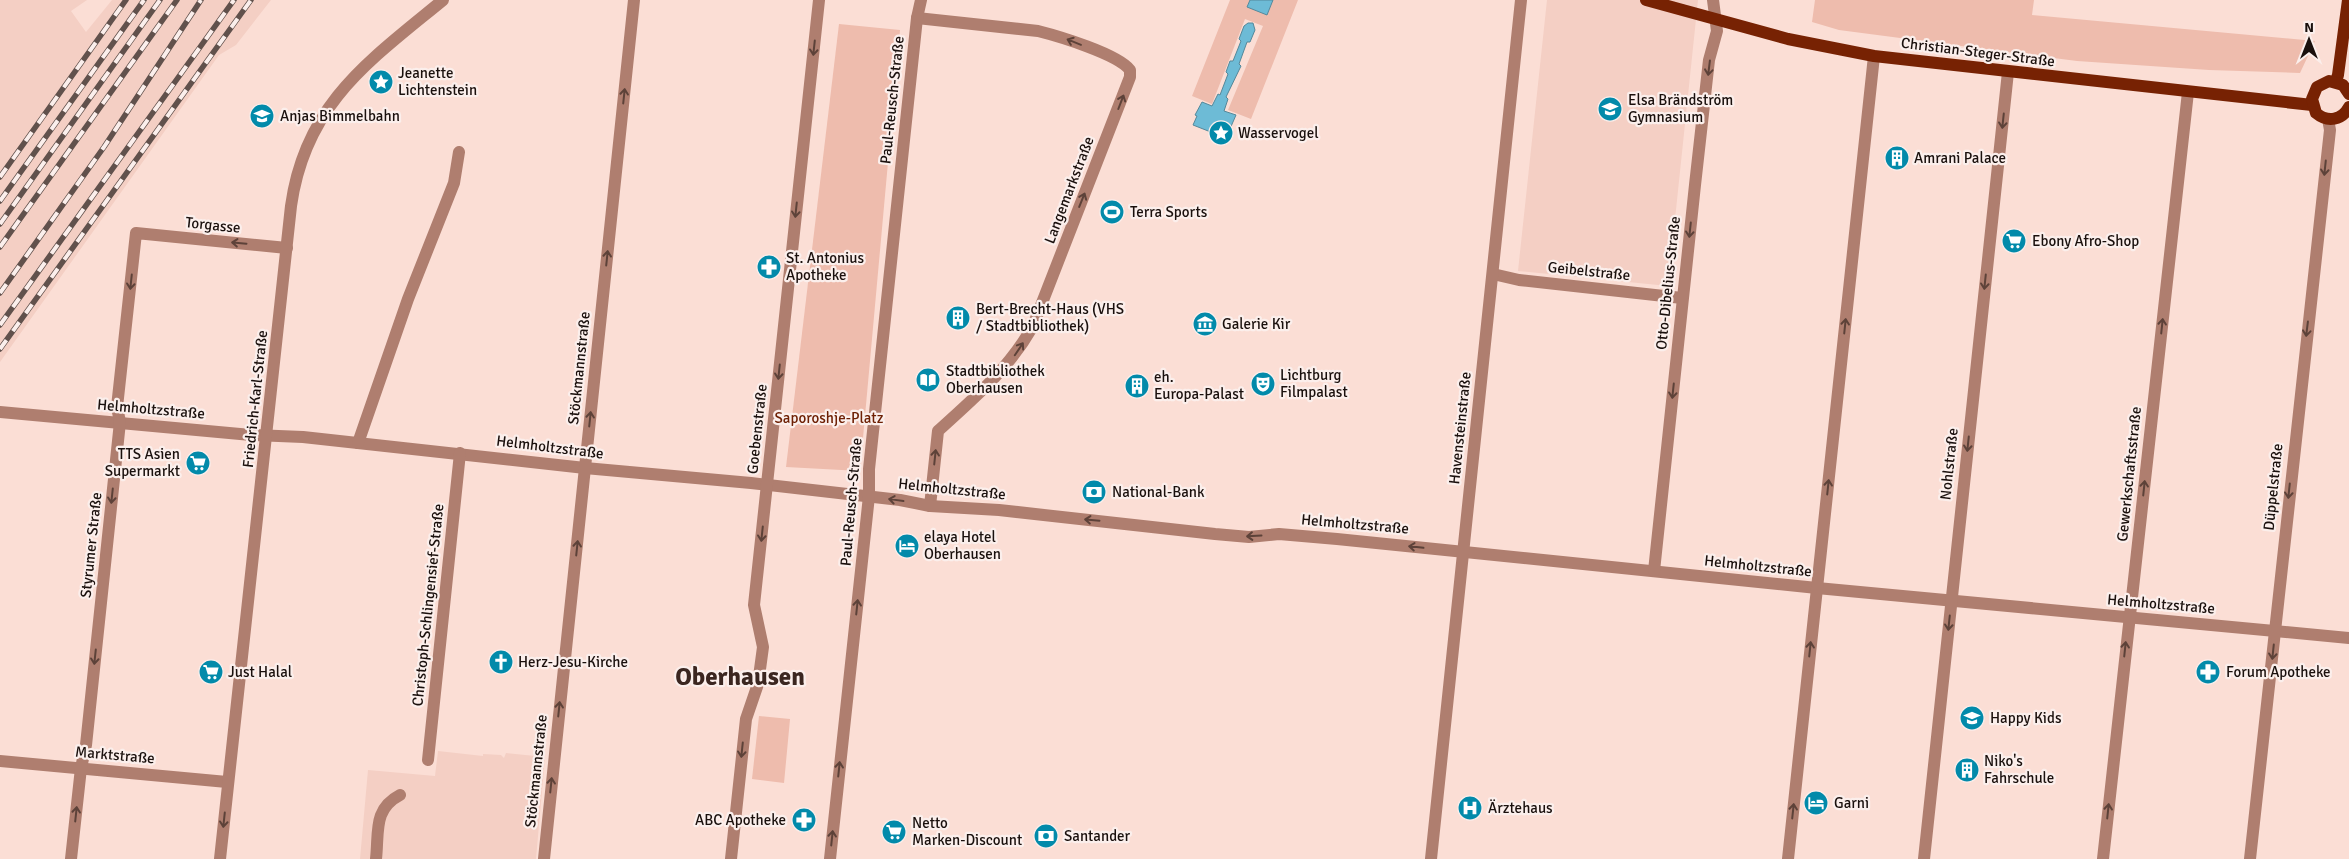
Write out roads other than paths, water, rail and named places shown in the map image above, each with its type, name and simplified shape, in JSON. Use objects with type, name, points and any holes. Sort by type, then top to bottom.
[{"type":"main road","name":"Christian-Steger-Straße","points":[[1646,0],[1716,21],[1826,48],[1874,56],[2312,105]]},
{"type":"main road","points":[[2336,82],[2348,0]]},
{"type":"main road","points":[[2349,94],[2343,86],[2336,82],[2326,82],[2317,87],[2312,95],[2312,105],[2318,115],[2328,119],[2340,117],[2349,109]]},
{"type":"street","name":"Friedrich-Karl-Straße","points":[[220,859],[227,782],[240,687],[287,248],[297,172],[321,117],[331,102],[356,75],[443,0]]},
{"type":"street","name":"Stöckmannstraße","points":[[544,859],[634,0]]},
{"type":"street","name":"Goebenstraße","points":[[730,859],[746,720],[758,684],[763,647],[754,605],[819,0]]},
{"type":"street","name":"Paul-Reusch-Straße","points":[[830,859],[917,18],[922,0]]},
{"type":"street","name":"Havensteinstraße","points":[[1431,859],[1521,0]]},
{"type":"street","name":"Otto-Dibelius-Straße","points":[[1654,571],[1709,60],[1717,31],[1713,0]]},
{"type":"street","name":"Langemarkstraße","points":[[917,18],[1038,31],[1056,35],[1119,60],[1130,70],[1130,76],[1033,326],[1020,348],[1003,370],[938,432],[930,506]]},
{"type":"street","points":[[1788,859],[1874,56]]},
{"type":"street","name":"Nohlstraße","points":[[1924,859],[2008,72]]},
{"type":"street","name":"Gewerkschaftsstraße","points":[[2103,859],[2188,92]]},
{"type":"street","name":"Düppelstraße","points":[[2250,859],[2330,130],[2328,119]]},
{"type":"street","points":[[358,443],[408,299],[454,183],[459,152]]},
{"type":"street","name":"Torgasse","points":[[136,233],[287,248]]},
{"type":"street","name":"Styrumer Straße","points":[[71,859],[81,768],[86,745],[120,422],[117,407],[136,233]]},
{"type":"street","name":"Geibelstraße","points":[[1493,274],[1519,280],[1682,298]]},
{"type":"street","name":"Helmholtzstraße","points":[[0,412],[267,436],[304,437],[585,468],[869,496],[930,506],[999,510],[1249,537],[1270,534],[1425,547],[1464,553],[1817,588],[2349,638]]},
{"type":"street","name":"Christoph-Schlingensief-Straße","points":[[428,760],[460,453]]},
{"type":"street","name":"Marktstraße","points":[[0,760],[227,782]]},
{"type":"street","points":[[376,859],[382,810],[389,801],[400,795]]},
{"type":"water","points":[[1250,0],[1273,0],[1267,15],[1247,7]]},
{"type":"water","points":[[1248,23],[1253,23],[1255,30],[1250,42],[1247,42],[1239,64],[1241,66],[1226,97],[1228,99],[1224,111],[1236,115],[1226,138],[1193,125],[1197,116],[1195,115],[1202,102],[1212,106],[1218,94],[1220,95],[1228,74],[1226,72],[1230,61],[1233,61],[1241,41],[1239,39],[1244,26]]},
{"type":"railway","points":[[0,177],[126,0]]},
{"type":"railway","points":[[0,201],[144,0]]},
{"type":"railway","points":[[0,224],[160,0]]},
{"type":"railway","points":[[0,247],[177,0]]},
{"type":"railway","points":[[0,293],[104,147],[201,0]]},
{"type":"railway","points":[[0,325],[234,0]]},
{"type":"railway","points":[[0,349],[251,0]]},
{"type":"place","name":"Jeanette Lichtenstein","points":[[381,82]]},
{"type":"place","name":"Elsa Brändström Gymnasium","points":[[1610,109]]},
{"type":"place","name":"Anjas Bimmelbahn","points":[[262,116]]},
{"type":"place","name":"Wasservogel","points":[[1221,133]]},
{"type":"place","name":"Amrani Palace","points":[[1897,158]]},
{"type":"place","name":"Terra Sports","points":[[1112,212]]},
{"type":"place","name":"Ebony Afro-Shop","points":[[2014,241]]},
{"type":"place","name":"St. Antonius Apotheke","points":[[769,267]]},
{"type":"place","name":"Bert-Brecht-Haus (VHS / Stadtbibliothek)","points":[[958,318]]},
{"type":"place","name":"Galerie Kir","points":[[1205,324]]},
{"type":"place","name":"Stadtbibliothek Oberhausen","points":[[928,380]]},
{"type":"place","name":"Lichtburg Filmpalast","points":[[1263,384]]},
{"type":"place","name":"eh. Europa-Palast","points":[[1137,386]]},
{"type":"place","name":"TTS Asien Supermarkt","points":[[198,463]]},
{"type":"place","name":"National-Bank","points":[[1094,492]]},
{"type":"place","name":"elaya Hotel Oberhausen","points":[[907,546]]},
{"type":"place","name":"Herz-Jesu-Kirche","points":[[501,662]]},
{"type":"place","name":"Just Halal","points":[[211,672]]},
{"type":"place","name":"Forum Apotheke","points":[[2208,672]]},
{"type":"place","name":"Happy Kids","points":[[1972,718]]},
{"type":"place","name":"Niko's Fahrschule","points":[[1967,770]]},
{"type":"place","name":"Garni","points":[[1816,803]]},
{"type":"place","name":"Ärztehaus","points":[[1470,808]]},
{"type":"place","name":"ABC Apotheke","points":[[804,820]]},
{"type":"place","name":"Netto Marken-Discount","points":[[894,832]]},
{"type":"place","name":"Santander","points":[[1046,836]]},
{"type":"district","name":"Oberhausen","points":[[740,676]]},
{"type":"park label","name":"Saporoshje-Platz","points":[[829,418]]}]
